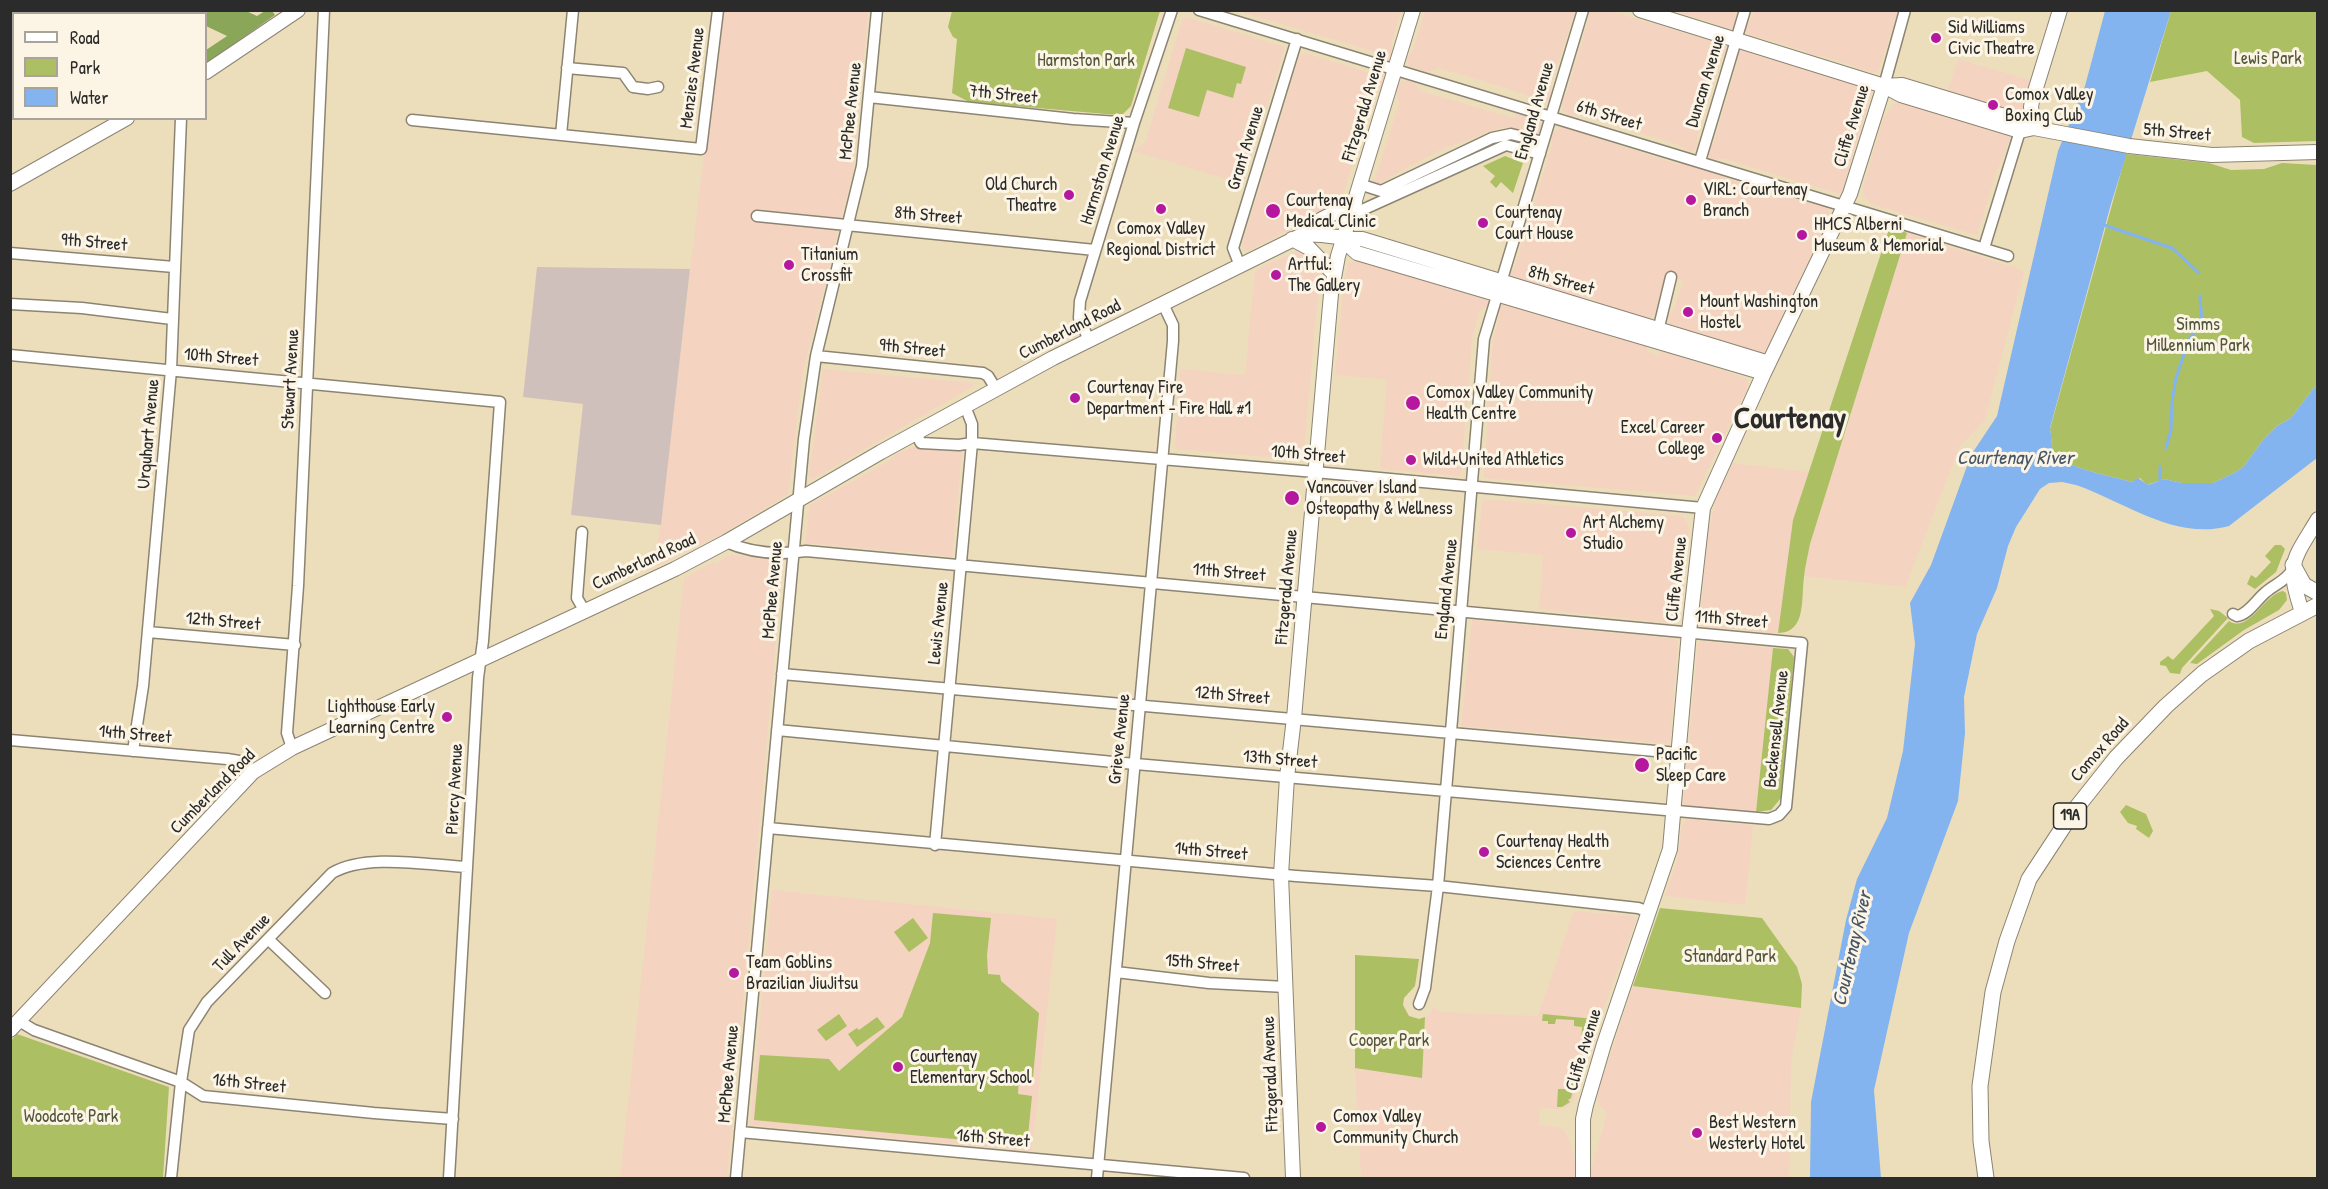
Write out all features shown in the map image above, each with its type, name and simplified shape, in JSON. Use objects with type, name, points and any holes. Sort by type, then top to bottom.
[{"type":"main road","points":[[2293,568],[2304,585],[2318,592]]},
{"type":"main road","name":"19A","points":[[2302,612],[2318,605]]},
{"type":"main road","name":"Comox Road","points":[[1986,1179],[1982,1148],[1980,1086],[1993,992],[2007,941],[2029,879],[2073,812],[2116,758],[2166,706],[2229,654],[2302,612]]},
{"type":"main road","points":[[1976,1179],[1976,1168],[1982,1148]]},
{"type":"street","name":"Stewart Avenue","points":[[292,748],[287,733],[295,645],[324,10]]},
{"type":"street","points":[[412,120],[561,135],[573,10]]},
{"type":"street","name":"Menzies Avenue","points":[[561,135],[701,149],[718,10]]},
{"type":"street","name":"McPhee Avenue","points":[[736,1179],[804,439],[816,356],[862,166],[877,10]]},
{"type":"street","name":"Harmston Avenue","points":[[1089,340],[1079,318],[1079,308],[1134,123],[1172,10]]},
{"type":"street","name":"6th Street","points":[[1199,10],[1237,16],[1297,39],[1395,70],[2008,256]]},
{"type":"street","name":"Fitzgerald Avenue","points":[[1293,1179],[1281,875],[1287,777],[1333,273],[1413,10]]},
{"type":"street","name":"England Avenue","points":[[1419,1004],[1425,988],[1438,886],[1449,732],[1484,339],[1583,10]]},
{"type":"street","name":"5th Street","points":[[1640,10],[1884,86],[1901,96],[2020,131],[2041,129]]},
{"type":"street","name":"Duncan Avenue","points":[[1700,161],[1745,10]]},
{"type":"street","name":"Cliffe Avenue","points":[[1583,1179],[1584,1112],[1604,1044],[1667,861],[1674,811],[1689,632],[1703,508],[1845,206],[1884,86],[1905,10]]},
{"type":"street","points":[[2041,129],[2031,107],[2060,10]]},
{"type":"street","points":[[207,71],[294,12]]},
{"type":"street","name":"Grant Avenue","points":[[1240,266],[1233,248],[1297,39]]},
{"type":"street","points":[[567,68],[623,73],[633,87],[648,89],[658,87]]},
{"type":"street","name":"5th Street","points":[[1884,86],[1902,85],[2041,129],[2129,146],[2212,154],[2318,152]]},
{"type":"street","points":[[1874,116],[1901,96]]},
{"type":"street","name":"7th Street","points":[[869,97],[1073,119],[1134,123]]},
{"type":"street","points":[[10,184],[123,120]]},
{"type":"street","name":"Urquhart Avenue","points":[[133,751],[143,686],[171,370],[181,120]]},
{"type":"street","points":[[1984,248],[2020,131]]},
{"type":"street","points":[[1359,184],[1381,190],[1492,138],[1511,134],[1544,142]]},
{"type":"street","name":"Cumberland Road","points":[[15,1025],[253,772],[292,748],[675,569],[996,389],[1089,340],[1297,237],[1322,219],[1353,209],[1506,145],[1540,154]]},
{"type":"street","name":"8th Street","points":[[757,216],[1095,250]]},
{"type":"street","name":"8th Street","points":[[1297,237],[1324,234],[1343,240],[1357,253],[1499,288],[1767,368]]},
{"type":"street","points":[[1297,237],[1333,273]]},
{"type":"street","name":"9th Street","points":[[10,253],[174,267]]},
{"type":"street","points":[[1657,335],[1671,278]]},
{"type":"street","points":[[10,304],[82,308],[172,320]]},
{"type":"street","name":"Grieve Avenue","points":[[1097,1179],[1174,333],[1163,304]]},
{"type":"street","name":"10th Street","points":[[10,355],[500,402]]},
{"type":"street","name":"9th Street","points":[[816,356],[983,373],[988,376],[996,389]]},
{"type":"street","name":"Piercy Avenue","points":[[449,1179],[478,678],[500,402]]},
{"type":"street","name":"Lewis Avenue","points":[[935,844],[972,442],[972,424],[965,406]]},
{"type":"street","name":"10th Street","points":[[916,434],[921,443],[959,445],[972,442],[1703,508]]},
{"type":"street","points":[[2233,614],[2237,616],[2243,614],[2268,590],[2280,583],[2293,568],[2318,519]]},
{"type":"street","points":[[582,532],[577,598],[584,610]]},
{"type":"street","name":"11th Street","points":[[726,542],[744,550],[806,552],[961,565],[1802,643]]},
{"type":"street","points":[[2293,568],[2293,581],[2302,612]]},
{"type":"street","name":"12th Street","points":[[148,632],[295,645]]},
{"type":"street","name":"Beckensell Avenue","points":[[1779,815],[1786,807],[1802,643]]},
{"type":"street","name":"12th Street","points":[[782,674],[1678,753]]},
{"type":"street","name":"13th Street","points":[[777,730],[1445,792],[1769,819],[1779,815]]},
{"type":"street","name":"14th Street","points":[[10,740],[227,759],[239,761],[253,772]]},
{"type":"street","name":"14th Street","points":[[768,828],[1281,875],[1438,886],[1638,908],[1650,912]]},
{"type":"street","name":"Tull Avenue","points":[[171,1179],[180,1082],[189,1030],[207,1002],[332,873],[346,865],[364,862],[467,867]]},
{"type":"street","points":[[268,939],[325,993]]},
{"type":"street","name":"15th Street","points":[[1116,972],[1209,983],[1286,987]]},
{"type":"street","name":"16th Street","points":[[15,1025],[180,1082],[203,1096],[453,1119]]},
{"type":"street","name":"16th Street","points":[[740,1132],[1244,1179]]},
{"type":"shaded area","points":[[721,11],[868,11],[853,172],[803,371],[788,494],[720,535],[655,567]]},
{"type":"shaded area","points":[[1238,11],[1401,11],[1391,44],[1393,54],[1388,59],[1381,58],[1372,51]]},
{"type":"shaded area","points":[[1425,11],[1575,11],[1550,87],[1552,96],[1550,101],[1539,106],[1532,104],[1527,95],[1493,84],[1439,68],[1427,72],[1409,66],[1406,60],[1413,50]]},
{"type":"shaded area","points":[[1588,11],[1610,11],[1650,23],[1656,22],[1711,41],[1717,40],[1725,43],[1727,50],[1721,59],[1697,135],[1698,146],[1694,150],[1690,152],[1679,145],[1580,115],[1571,116],[1563,110],[1562,100],[1567,92],[1589,19]]},
{"type":"shaded area","points":[[1674,11],[1735,11],[1735,23],[1732,29],[1725,30],[1716,24]]},
{"type":"shaded area","points":[[1754,11],[1898,11],[1879,69],[1876,72],[1859,70],[1852,65],[1822,56],[1811,56],[1803,50],[1761,38],[1748,37],[1745,28]]},
{"type":"shaded area","points":[[1186,17],[1285,47],[1243,184],[1133,151],[1145,143],[1182,20]]},
{"type":"shaded area","points":[[1741,49],[1749,49],[1755,55],[1812,69],[1816,73],[1872,90],[1842,193],[1724,159],[1712,159],[1709,156],[1708,152],[1714,142],[1737,65],[1737,54]]},
{"type":"shaded area","points":[[1305,53],[1367,72],[1379,72],[1385,76],[1385,83],[1381,90],[1374,94],[1340,205],[1249,250],[1244,250],[1243,242],[1299,57]]},
{"type":"shaded area","points":[[1958,59],[2033,81],[2026,116],[1947,93]]},
{"type":"shaded area","points":[[1403,80],[1415,83],[1421,91],[1513,118],[1522,113],[1535,118],[1543,125],[1542,130],[1532,135],[1502,127],[1438,151],[1379,183],[1381,187],[1372,181],[1375,179],[1399,103],[1396,92]]},
{"type":"shaded area","points":[[1903,101],[2011,134],[1977,235],[1871,204],[1863,196],[1863,187],[1884,117],[1894,104]]},
{"type":"shaded area","points":[[1562,127],[1680,165],[1685,163],[1719,172],[1722,177],[1819,206],[1827,206],[1830,215],[1765,352],[1761,354],[1670,325],[1668,316],[1673,311],[1684,281],[1665,276],[1655,314],[1652,318],[1647,319],[1600,306],[1595,300],[1584,297],[1578,299],[1511,281],[1510,274],[1515,266],[1552,145],[1551,135]]},
{"type":"shaded area","points":[[1907,233],[2024,271],[1985,420],[1960,446],[1905,587],[1804,576],[1810,544]]},
{"type":"shaded area","points":[[1299,251],[1306,252],[1319,267],[1320,272],[1303,460],[1175,449],[1180,369],[1245,375],[1255,272],[1261,267]]},
{"type":"shaded area","points":[[1359,260],[1475,295],[1482,294],[1489,300],[1489,306],[1479,311],[1472,339],[1461,474],[1458,476],[1383,469],[1380,466],[1387,380],[1335,375],[1344,280],[1349,263]]},
{"type":"shaded area","points":[[537,267],[690,269],[661,525],[571,515],[583,404],[523,397]]},
{"type":"shaded area","points":[[1506,302],[1631,341],[1640,340],[1646,346],[1647,351],[1658,356],[1662,351],[1670,350],[1677,355],[1745,378],[1748,382],[1747,389],[1695,496],[1484,478],[1493,339],[1500,316],[1499,307]]},
{"type":"shaded area","points":[[823,369],[974,383],[975,385],[813,479],[809,476]]},
{"type":"shaded area","points":[[918,445],[924,449],[947,451],[959,449],[962,454],[952,556],[805,543],[810,505],[891,460],[896,454]]},
{"type":"shaded area","points":[[1733,463],[1809,472],[1793,520],[1778,633],[1706,627],[1700,623],[1708,531],[1718,493]]},
{"type":"shaded area","points":[[1483,499],[1682,516],[1689,529],[1681,611],[1678,617],[1669,623],[1539,609],[1543,555],[1477,549]]},
{"type":"shaded area","points":[[729,555],[781,560],[783,563],[727,1178],[620,1178],[684,578],[712,563],[716,564]]},
{"type":"shaded area","points":[[1472,620],[1678,639],[1670,744],[1461,726]]},
{"type":"shaded area","points":[[1701,641],[1773,648],[1756,812],[1686,808],[1683,805],[1698,643]]},
{"type":"shaded area","points":[[1697,818],[1701,821],[1753,825],[1745,905],[1665,896],[1677,862],[1682,825],[1687,820]]},
{"type":"shaded area","name":"Courtenay Elementary School","points":[[772,890],[1057,919],[1032,1151],[750,1125]]},
{"type":"shaded area","points":[[1574,911],[1634,916],[1636,920],[1589,1048],[1574,1100],[1569,1106],[1561,1109],[1540,1108],[1539,1125],[1558,1127],[1564,1130],[1569,1138],[1579,1178],[1361,1178],[1355,1068],[1421,1078],[1425,1017],[1433,1008],[1443,1012],[1538,1016]]},
{"type":"shaded area","points":[[1633,986],[1801,1008],[1791,1062],[1789,1178],[1589,1178],[1607,1113],[1599,1105],[1597,1094]]},
{"type":"green space","points":[[150,10],[151,12],[12,12],[12,68],[11,11]]},
{"type":"green space","name":"Harmston Park","points":[[952,10],[1160,11],[1131,106],[1123,114],[1117,115],[969,102],[952,93],[957,39],[953,37],[948,27]]},
{"type":"green space","points":[[188,11],[246,11],[257,16],[265,11],[272,11],[275,15],[207,63],[207,49],[227,36],[207,26],[207,12]]},
{"type":"green space","name":"Lewis Park","points":[[2171,11],[2317,11],[2317,141],[2254,143],[2242,137],[2240,100],[2207,71],[2150,82]]},
{"type":"green space","points":[[1186,48],[1246,67],[1241,84],[1237,83],[1233,98],[1207,90],[1199,117],[1168,108]]},
{"type":"green space","name":"Simms Millennium Park","points":[[2126,154],[2209,163],[2231,170],[2264,169],[2282,163],[2317,165],[2317,384],[2291,418],[2277,426],[2263,440],[2244,466],[2213,483],[2182,483],[2164,479],[2147,485],[2140,478],[2132,482],[2070,464],[2056,456],[2053,450],[2050,429]]},
{"type":"green space","points":[[1505,156],[1523,163],[1513,193],[1501,182],[1496,188],[1490,182],[1495,176],[1483,166]]},
{"type":"green space","points":[[1890,226],[1907,233],[1810,544],[1804,573],[1801,612],[1794,627],[1778,633],[1793,520]]},
{"type":"green space","points":[[2275,545],[2281,545],[2285,549],[2276,572],[2255,589],[2247,584],[2251,575],[2256,578],[2271,562],[2265,556]]},
{"type":"green space","points":[[2283,591],[2286,593],[2287,600],[2279,610],[2244,630],[2197,664],[2190,663],[2229,621],[2236,624],[2243,622],[2269,599]]},
{"type":"green space","points":[[2210,609],[2219,611],[2228,618],[2182,668],[2180,674],[2170,673],[2166,666],[2160,665],[2160,662],[2168,656],[2173,660],[2214,616]]},
{"type":"green space","points":[[1773,648],[1788,649],[1794,657],[1781,798],[1771,810],[1756,812]]},
{"type":"green space","points":[[2126,805],[2146,814],[2153,831],[2149,838],[2136,829],[2137,826],[2128,823],[2120,812]]},
{"type":"green space","name":"Standard Park","points":[[1660,908],[1762,918],[1797,967],[1802,984],[1801,1008],[1633,986]]},
{"type":"green space","points":[[933,913],[991,918],[987,955],[988,974],[1000,975],[1001,981],[1039,1013],[1033,1077],[1019,1076],[1018,1094],[1032,1096],[1027,1146],[754,1120],[760,1055],[829,1059],[839,1071],[902,1017],[930,943]]},
{"type":"green space","points":[[913,918],[928,938],[909,952],[894,932]]},
{"type":"green space","name":"Cooper Park","points":[[1355,955],[1419,959],[1415,986],[1404,998],[1403,1005],[1409,1016],[1419,1019],[1425,1017],[1422,1078],[1355,1068]]},
{"type":"green space","points":[[839,1014],[847,1026],[826,1041],[817,1030]]},
{"type":"green space","points":[[1543,1014],[1594,1019],[1595,1014],[1598,1015],[1583,1051],[1576,1049],[1576,1046],[1581,1047],[1582,1027],[1574,1026],[1574,1020],[1556,1019],[1555,1024],[1548,1024],[1548,1021],[1542,1021]]},
{"type":"green space","points":[[877,1017],[885,1027],[857,1047],[848,1034],[857,1028],[859,1030]]},
{"type":"green space","name":"Woodcote Park","points":[[17,1034],[169,1087],[163,1178],[11,1178],[10,1042]]},
{"type":"green space","points":[[1575,1060],[1580,1062],[1571,1098],[1568,1100],[1570,1102],[1557,1107],[1558,1089],[1566,1089],[1567,1081],[1572,1081],[1571,1063]]},
{"type":"water","name":"Courtenay River","points":[[2105,11],[2171,11],[2111,204],[2050,428],[2054,453],[2070,464],[2132,482],[2138,478],[2148,485],[2164,479],[2182,483],[2213,483],[2244,466],[2263,440],[2277,426],[2291,418],[2317,384],[2317,458],[2229,526],[2209,529],[2189,528],[2151,518],[2076,485],[2062,482],[2049,483],[2040,489],[2016,527],[2008,546],[1997,588],[1977,634],[1964,697],[1965,733],[1958,801],[1909,933],[1874,1090],[1881,1178],[1810,1178],[1811,1102],[1846,920],[1857,879],[1887,818],[1903,751],[1915,644],[1910,603],[1931,565],[1971,455],[1997,416],[2058,151],[2085,86]]},
{"type":"waterway","points":[[2104,225],[2172,248],[2199,273]]},
{"type":"waterway","points":[[2166,448],[2171,430],[2176,378],[2189,339],[2202,323],[2200,296]]},
{"type":"waterway","points":[[2160,467],[2160,482]]},
{"type":"place","name":"Sid Williams Civic Theatre","points":[[1936,38]]},
{"type":"place","name":"Comox Valley Boxing Club","points":[[1993,105]]},
{"type":"place","name":"Old Church Theatre","points":[[1069,195]]},
{"type":"place","name":"VIRL: Courtenay Branch","points":[[1691,200]]},
{"type":"place","name":"Comox Valley Regional District","points":[[1161,209]]},
{"type":"place","name":"Courtenay Medical Clinic","points":[[1273,211]]},
{"type":"place","name":"Courtenay Court House","points":[[1483,223]]},
{"type":"place","name":"HMCS Alberni Museum & Memorial","points":[[1802,235]]},
{"type":"place","name":"Titanium Crossfit","points":[[789,265]]},
{"type":"place","name":"Artful: The Gallery","points":[[1276,275]]},
{"type":"place","name":"Mount Washington Hostel","points":[[1688,312]]},
{"type":"place","name":"Courtenay Fire Department - Fire Hall #1","points":[[1075,398]]},
{"type":"place","name":"Comox Valley Community Health Centre","points":[[1413,403]]},
{"type":"place","name":"Excel Career College","points":[[1717,438]]},
{"type":"place","name":"Wild+United Athletics","points":[[1411,460]]},
{"type":"place","name":"Vancouver Island Osteopathy & Wellness","points":[[1292,498]]},
{"type":"place","name":"Art Alchemy Studio","points":[[1571,533]]},
{"type":"place","name":"Lighthouse Early Learning Centre","points":[[447,717]]},
{"type":"place","name":"Pacific Sleep Care","points":[[1642,765]]},
{"type":"place","name":"Courtenay Health Sciences Centre","points":[[1484,852]]},
{"type":"place","name":"Team Goblins Brazilian JiuJitsu","points":[[734,973]]},
{"type":"place","name":"Courtenay Elementary School","points":[[898,1067]]},
{"type":"place","name":"Comox Valley Community Church","points":[[1321,1127]]},
{"type":"place","name":"Best Western Westerly Hotel","points":[[1697,1133]]},
{"type":"district","name":"Courtenay","points":[[1790,420]]}]
